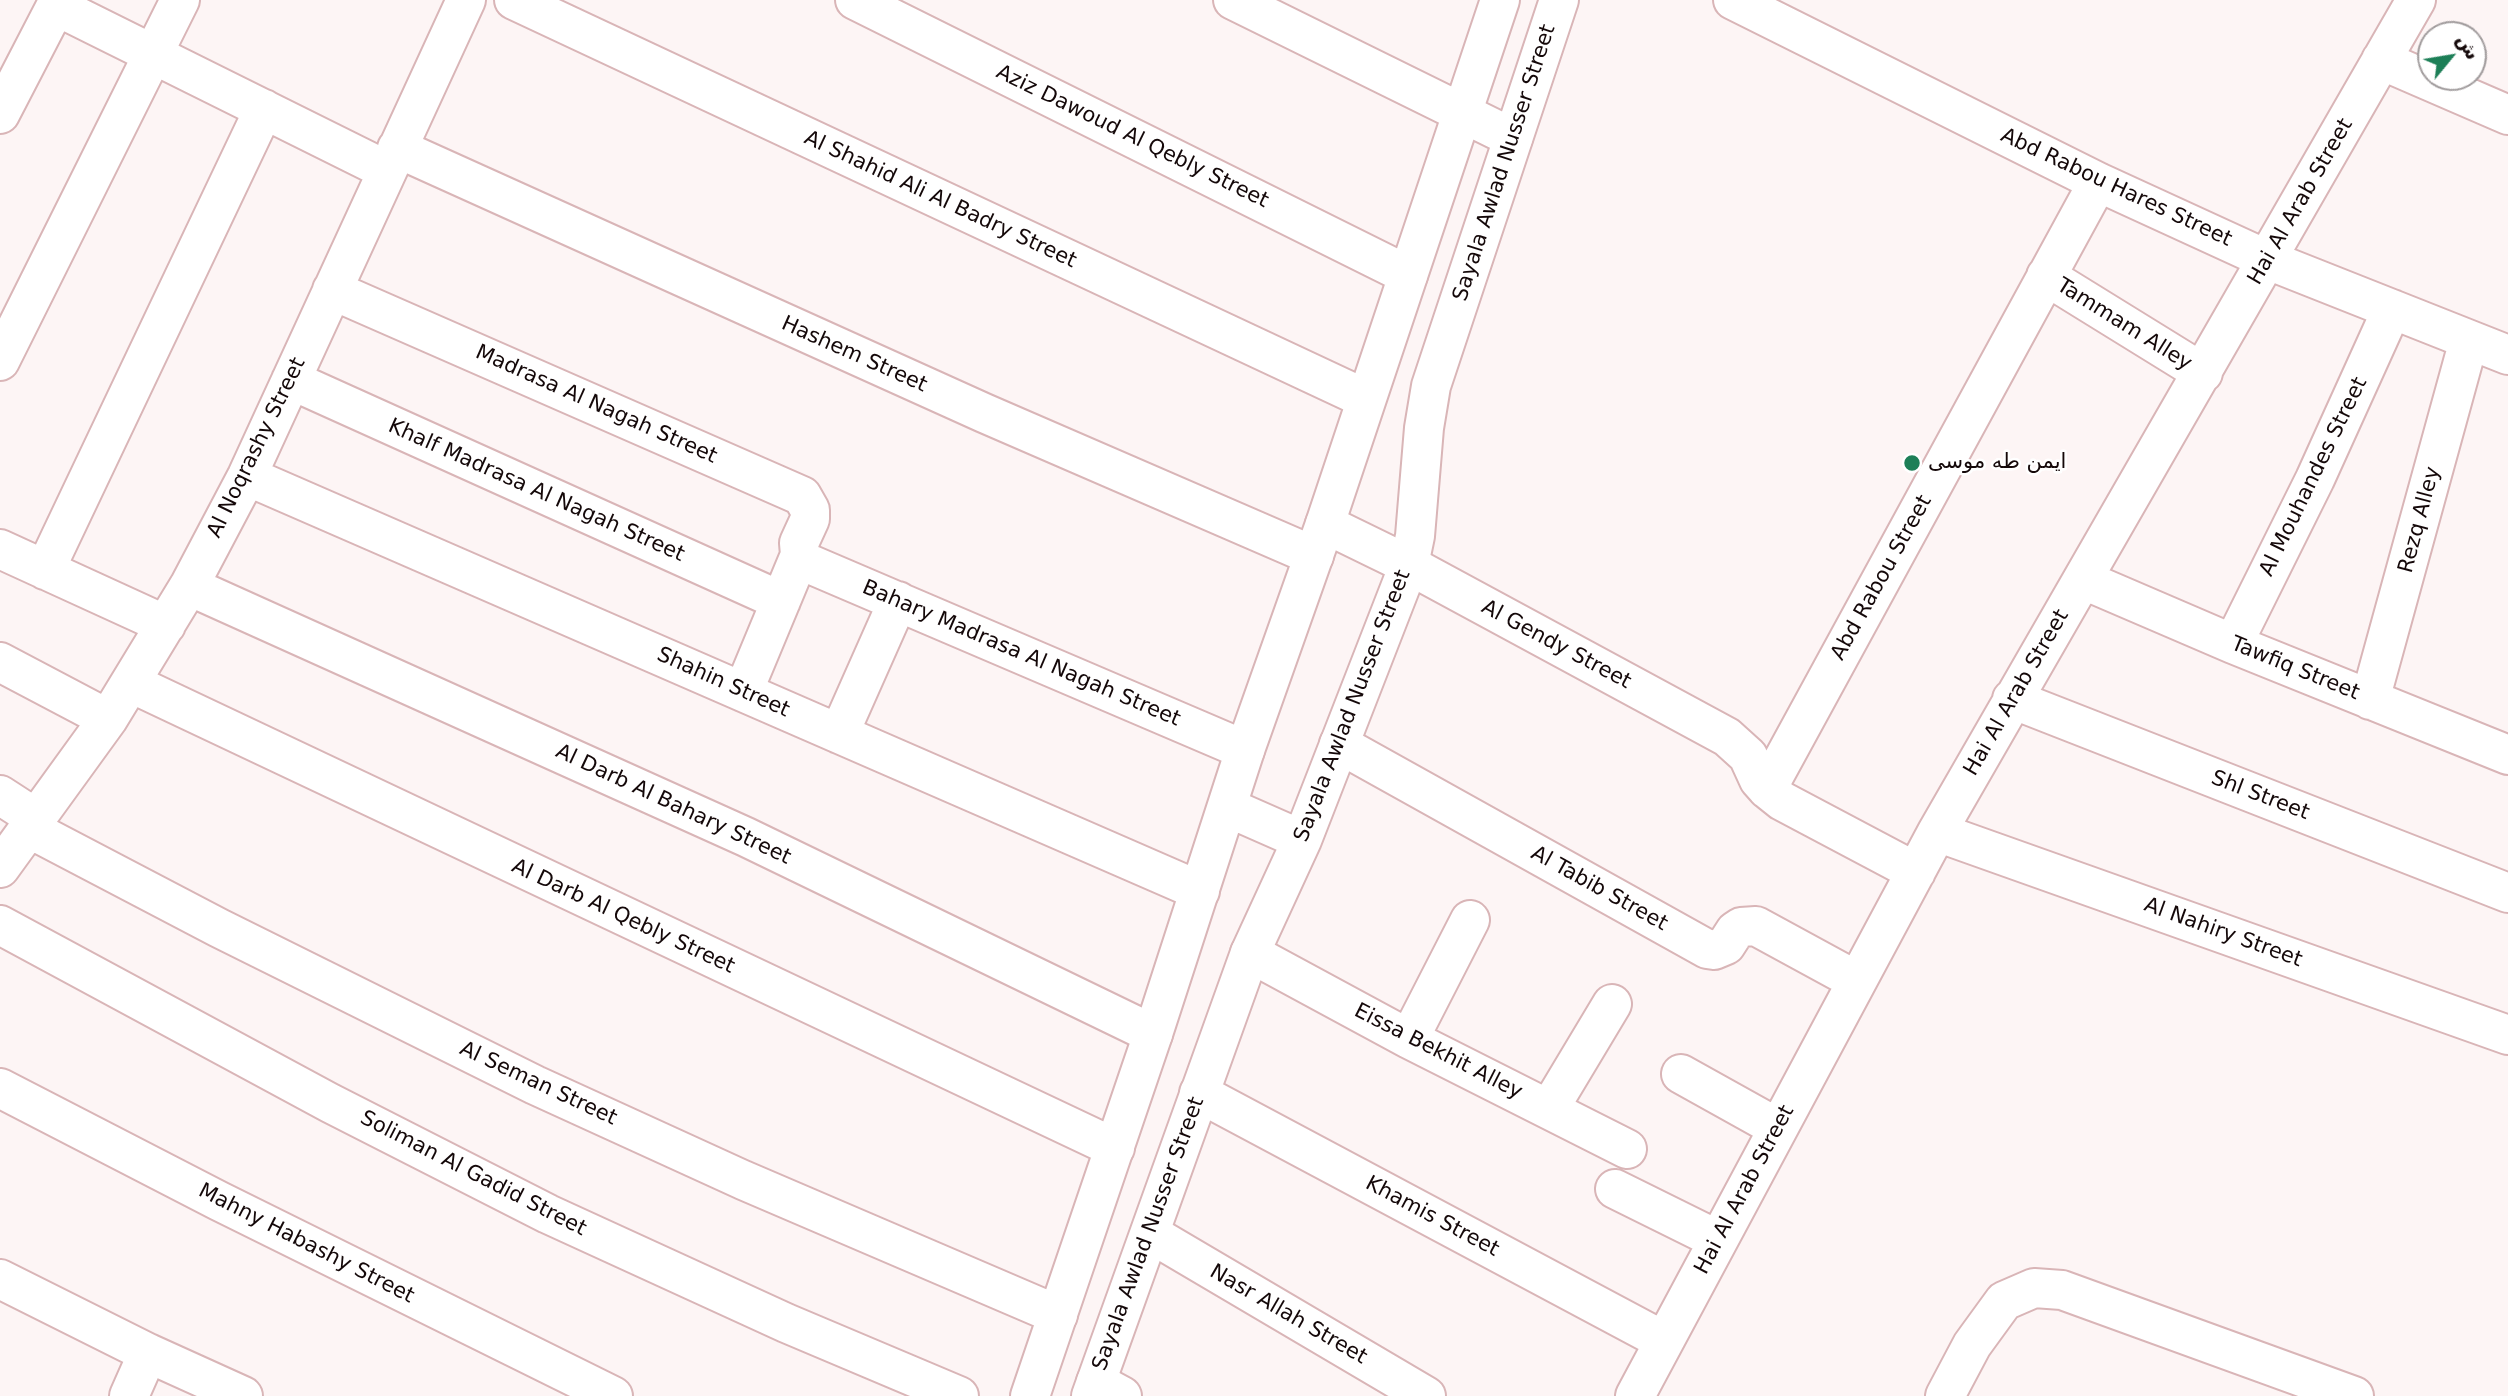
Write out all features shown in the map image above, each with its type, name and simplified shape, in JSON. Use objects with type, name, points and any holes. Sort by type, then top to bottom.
[{"type":"street","points":[[0,361],[180,0]]},
{"type":"street","name":"Al Noqrashy Street","points":[[0,869],[108,719],[189,586],[247,476],[466,0]]},
{"type":"street","name":"Al Shahid Ali Al Badry Street","points":[[514,0],[1366,399]]},
{"type":"street","name":"Aziz Dawoud Al Qebly Street","points":[[855,0],[1408,275]]},
{"type":"street","points":[[1233,0],[1513,138]]},
{"type":"street","points":[[1030,1396],[1153,1034],[1245,750],[1319,540],[1500,0]]},
{"type":"street","name":"Sayala Awlad Nusser Street","points":[[1103,1391],[1151,1234],[1250,953],[1302,840],[1409,565],[1415,536],[1423,440],[1432,386],[1559,0]]},
{"type":"street","name":"Abd Rabou Hares Street","points":[[1733,0],[2098,182],[2268,260],[2508,355]]},
{"type":"street","name":"Hai Al Arab Street","points":[[1635,1396],[1937,832],[2416,0]]},
{"type":"street","points":[[0,114],[58,3]]},
{"type":"street","name":"Hashem Street","points":[[58,3],[264,109],[391,159],[972,408],[1319,540]]},
{"type":"street","points":[[2381,60],[2508,115]]},
{"type":"street","points":[[45,570],[264,109]]},
{"type":"street","name":"Abd Rabou Street","points":[[1767,789],[2098,182]]},
{"type":"street","name":"Tammam Alley","points":[[2046,276],[2203,373]]},
{"type":"street","name":"Madrasa Al Nagah Street","points":[[332,290],[795,492],[802,496],[810,510],[810,519],[799,543],[800,555]]},
{"type":"street","name":"Al Mouhandes Street","points":[[2233,644],[2315,479],[2392,309]]},
{"type":"street","name":"Rezq Alley","points":[[2370,700],[2469,340]]},
{"type":"street","name":"Khalf Madrasa Al Nagah Street","points":[[291,380],[781,601]]},
{"type":"street","name":"Shahin Street","points":[[247,476],[1200,891]]},
{"type":"street","name":"Al Gendy Street","points":[[1319,540],[1409,565],[1727,737],[1748,756],[1759,780],[1767,789]]},
{"type":"street","points":[[0,549],[166,625]]},
{"type":"street","points":[[743,692],[800,555]]},
{"type":"street","name":"Bahary Madrasa Al Nagah Street","points":[[800,555],[805,562],[1245,750]]},
{"type":"street","name":"Tawfiq Street","points":[[2084,580],[2233,644],[2508,755]]},
{"type":"street","name":"Al Darb Al Bahary Street","points":[[189,586],[746,837],[1153,1034]]},
{"type":"street","points":[[839,734],[898,601]]},
{"type":"street","points":[[0,662],[108,719]]},
{"type":"street","name":"Al Darb Al Qebly Street","points":[[131,683],[1115,1148]]},
{"type":"street","name":"Shl Street","points":[[2012,699],[2508,892]]},
{"type":"street","name":"Al Tabib Street","points":[[1339,744],[1707,949],[1714,950],[1726,945],[1741,927],[1756,926],[1857,981]]},
{"type":"street","points":[[1767,789],[1782,801],[1916,872]]},
{"type":"street","name":"Al Seman Street","points":[[0,795],[33,824],[232,934],[535,1084],[743,1180],[1058,1315]]},
{"type":"street","points":[[1227,807],[1302,840]]},
{"type":"street","name":"Al Nahiry Street","points":[[1937,832],[2508,1034]]},
{"type":"street","points":[[1409,1039],[1470,920]]},
{"type":"street","name":"Soliman Al Gadid Street","points":[[0,925],[330,1102],[548,1214],[786,1323],[959,1396]]},
{"type":"street","name":"Eissa Bekhit Alley","points":[[1250,953],[1409,1039],[1627,1149]]},
{"type":"street","points":[[1549,1109],[1612,1004]]},
{"type":"street","points":[[1681,1074],[1778,1128]]},
{"type":"street","name":"Mahny Habashy Street","points":[[0,1088],[219,1201],[613,1396]]},
{"type":"street","name":"Khamis Street","points":[[1199,1093],[1664,1341]]},
{"type":"street","points":[[1615,1189],[1718,1240]]},
{"type":"street","name":"Nasr Allah Street","points":[[1151,1234],[1426,1396]]},
{"type":"street","points":[[0,1279],[148,1353],[243,1396]]},
{"type":"street","points":[[1945,1396],[1972,1345],[2004,1301],[2034,1288],[2062,1290],[2347,1395]]},
{"type":"street","points":[[129,1396],[148,1353]]},
{"type":"place","name":"ايمن طه موسى","points":[[1912,463]]}]
